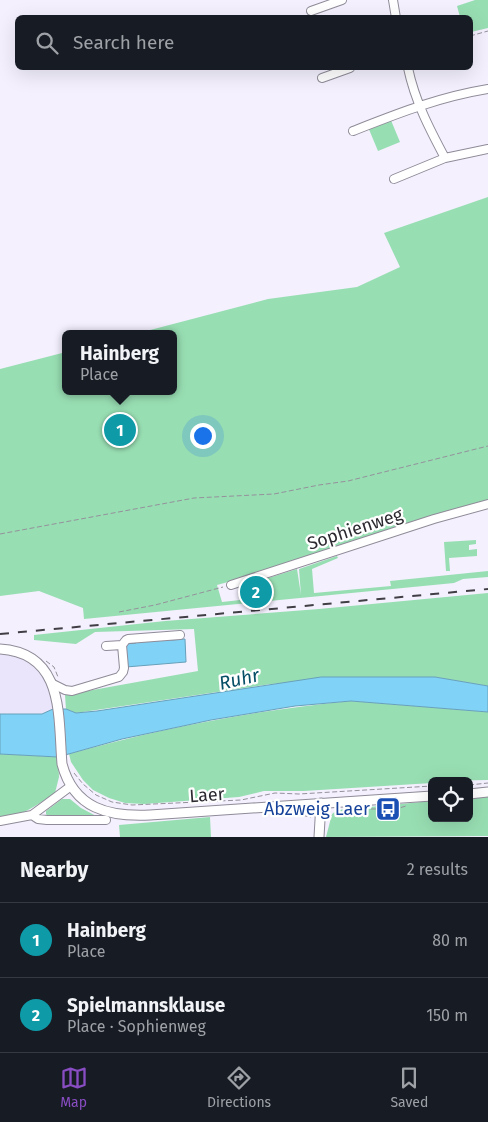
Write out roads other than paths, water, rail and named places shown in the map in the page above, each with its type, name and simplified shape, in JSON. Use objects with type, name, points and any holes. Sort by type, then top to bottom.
[{"type":"main road","name":"Laer","points":[[0,649],[13,651],[30,658],[45,671],[53,684],[58,703],[61,758],[64,772],[71,786],[85,802],[112,813],[127,815],[428,796]]},
{"type":"main road","points":[[473,794],[488,792]]},
{"type":"main road","points":[[320,837],[321,803]]},
{"type":"street","points":[[311,11],[342,0]]},
{"type":"street","points":[[393,0],[396,15]]},
{"type":"street","points":[[322,78],[344,70]]},
{"type":"street","points":[[409,70],[418,105],[445,158]]},
{"type":"street","points":[[353,131],[418,105],[488,89]]},
{"type":"street","points":[[394,179],[445,158],[488,149]]},
{"type":"street","name":"Sophienweg","points":[[231,585],[434,519],[488,504]]},
{"type":"street","points":[[53,684],[72,691],[118,677],[124,672],[122,645],[126,640],[180,635]]},
{"type":"street","points":[[106,646],[122,645]]},
{"type":"street","points":[[0,821],[32,815],[71,786]]},
{"type":"street","points":[[32,815],[38,819],[47,820],[106,820]]},
{"type":"water","points":[[171,638],[171,640],[185,639],[186,662],[126,667],[125,644],[136,643],[136,640]]},
{"type":"water","points":[[321,677],[435,677],[488,686],[488,712],[351,701],[295,706],[211,720],[122,739],[58,757],[0,754],[0,714],[42,714],[53,709],[66,709],[76,713],[97,711]]},
{"type":"railway","points":[[0,634],[488,589]]},
{"type":"place","name":"Hainberg","points":[[120,430]]},
{"type":"place","name":"Spielmannsklause","points":[[256,592]]},
{"type":"place","name":"Abzweig Laer","points":[[388,809]]},
{"type":"water label","name":"Ruhr","points":[[239,679]]}]
